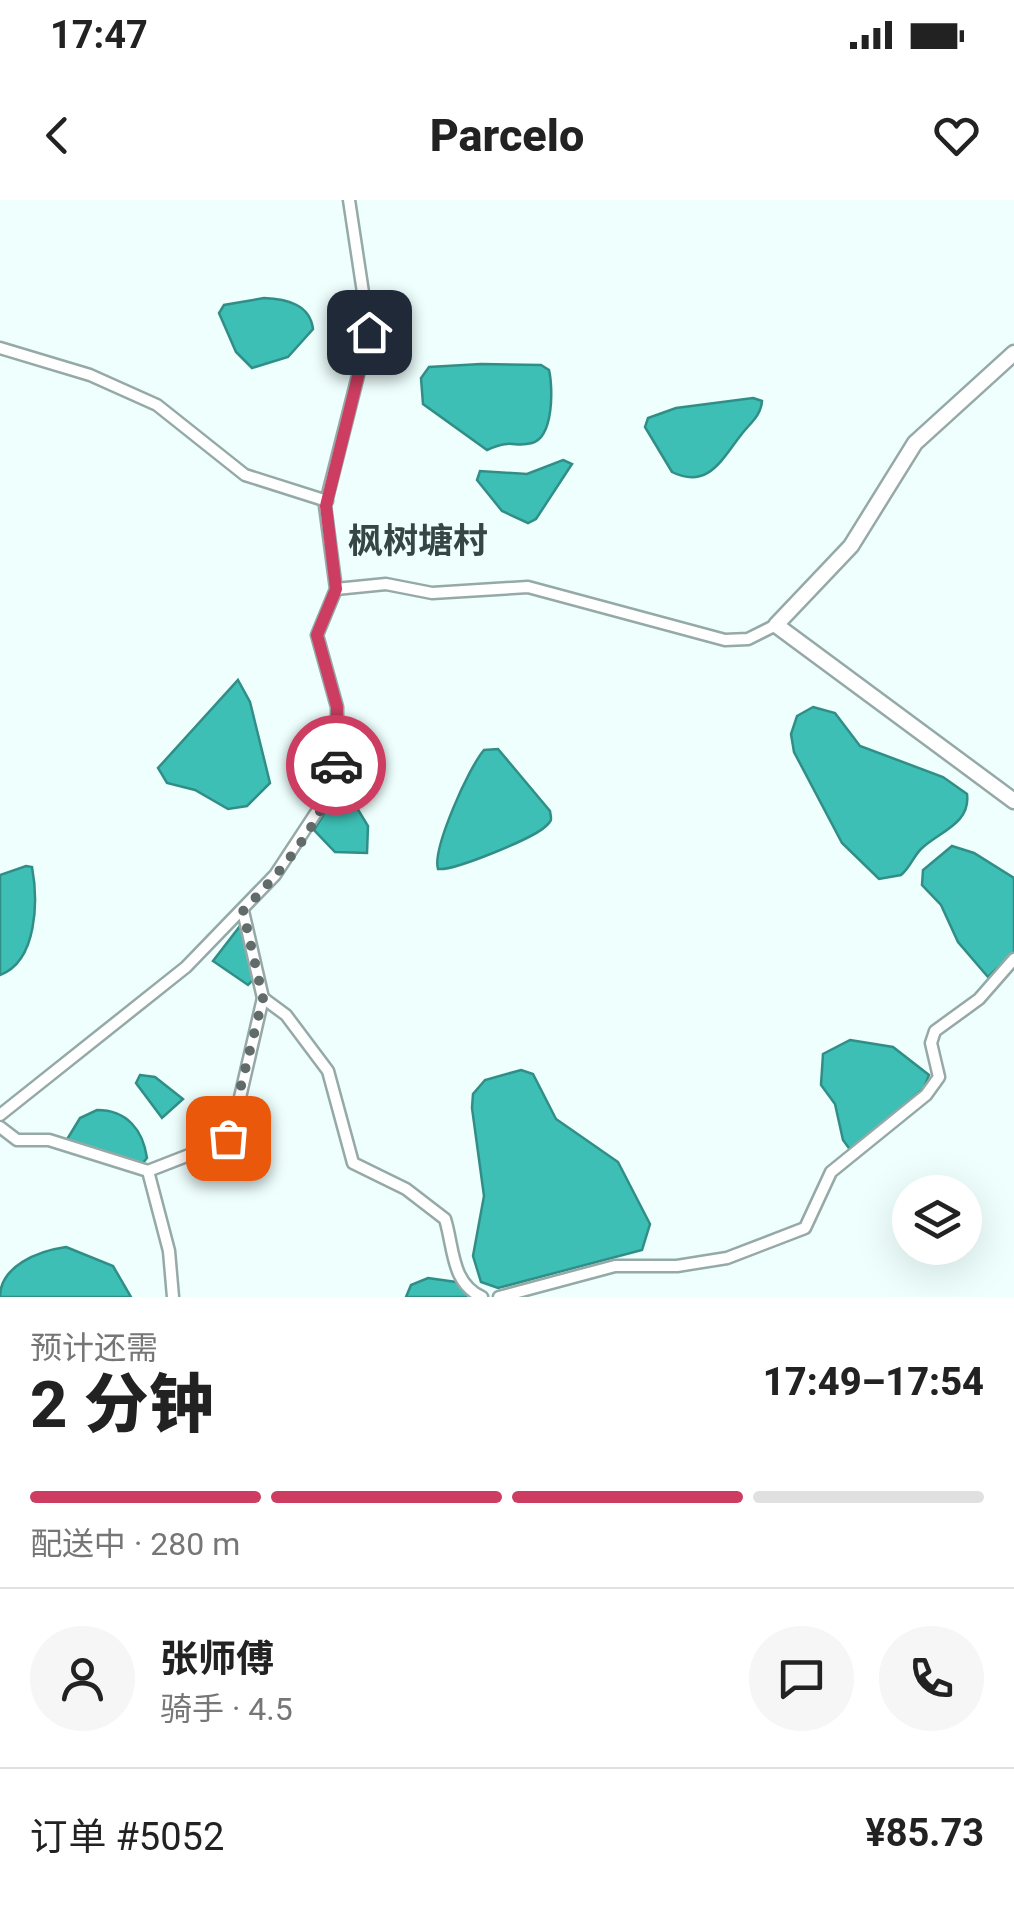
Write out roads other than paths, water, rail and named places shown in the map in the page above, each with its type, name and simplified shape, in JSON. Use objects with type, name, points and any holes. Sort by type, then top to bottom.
[{"type":"street","points":[[0,1115],[186,968],[243,911],[305,835],[332,782],[338,750],[337,707],[317,635],[336,589],[327,501],[369,332],[349,200]]},
{"type":"street","points":[[0,348],[90,375],[157,405],[245,474],[327,501]]},
{"type":"street","points":[[336,589],[386,584],[432,593],[528,587],[725,640],[748,639],[776,625],[851,546],[915,444],[1014,353]]},
{"type":"street","points":[[776,625],[1014,801]]},
{"type":"street","points":[[0,1127],[17,1140],[49,1140],[148,1171],[228,1138],[263,998],[243,911]]},
{"type":"street","points":[[499,1297],[615,1266],[677,1266],[726,1258],[805,1228],[831,1172],[926,1096],[939,1077],[931,1042],[935,1031],[978,998],[1014,959]]},
{"type":"street","points":[[263,998],[286,1016],[328,1071],[353,1164],[417,1196],[445,1220],[456,1269],[466,1287],[482,1297]]},
{"type":"street","points":[[148,1171],[168,1251],[173,1297]]},
{"type":"water","points":[[264,298],[302,308],[313,329],[288,357],[252,368],[236,352],[219,313],[224,305]]},
{"type":"water","points":[[541,365],[549,370],[550,411],[539,439],[487,450],[423,404],[421,378],[429,367]]},
{"type":"water","points":[[753,398],[762,401],[760,411],[705,475],[685,477],[672,472],[645,427],[648,418],[676,408]]},
{"type":"water","points":[[563,460],[572,464],[536,519],[528,523],[502,511],[477,480],[480,471],[527,474]]},
{"type":"water","points":[[238,680],[250,702],[270,783],[247,806],[228,809],[195,790],[167,783],[158,768]]},
{"type":"water","points":[[813,707],[835,713],[860,746],[943,777],[967,794],[959,820],[921,849],[901,875],[879,879],[842,843],[794,752],[791,734],[797,716]]},
{"type":"water","points":[[498,749],[550,811],[551,821],[511,845],[460,865],[438,869],[446,827],[470,773],[484,750]]},
{"type":"water","points":[[339,790],[348,793],[368,826],[367,853],[335,852],[314,830]]},
{"type":"water","points":[[952,846],[974,853],[1014,878],[1014,952],[988,977],[958,942],[941,905],[922,885],[923,870]]},
{"type":"water","points":[[32,867],[34,880],[32,928],[22,957],[0,975],[0,875]]},
{"type":"water","points":[[240,926],[255,978],[248,985],[213,961]]},
{"type":"water","points":[[850,1040],[893,1047],[929,1075],[924,1088],[851,1151],[843,1140],[835,1104],[821,1085],[823,1054]]},
{"type":"water","points":[[521,1070],[533,1074],[556,1119],[618,1162],[650,1224],[642,1250],[498,1288],[481,1282],[473,1256],[484,1196],[473,1094],[485,1080]]},
{"type":"water","points":[[140,1075],[155,1077],[183,1099],[162,1118],[136,1083]]},
{"type":"water","points":[[97,1110],[117,1114],[132,1124],[145,1148],[147,1158],[142,1164],[66,1141],[80,1118]]},
{"type":"water","points":[[66,1247],[113,1266],[131,1297],[0,1297],[6,1277],[22,1262]]},
{"type":"water","points":[[428,1278],[456,1282],[470,1297],[406,1297],[411,1285]]},
{"type":"district","name":"枫树塘村","points":[[418,541]]}]
